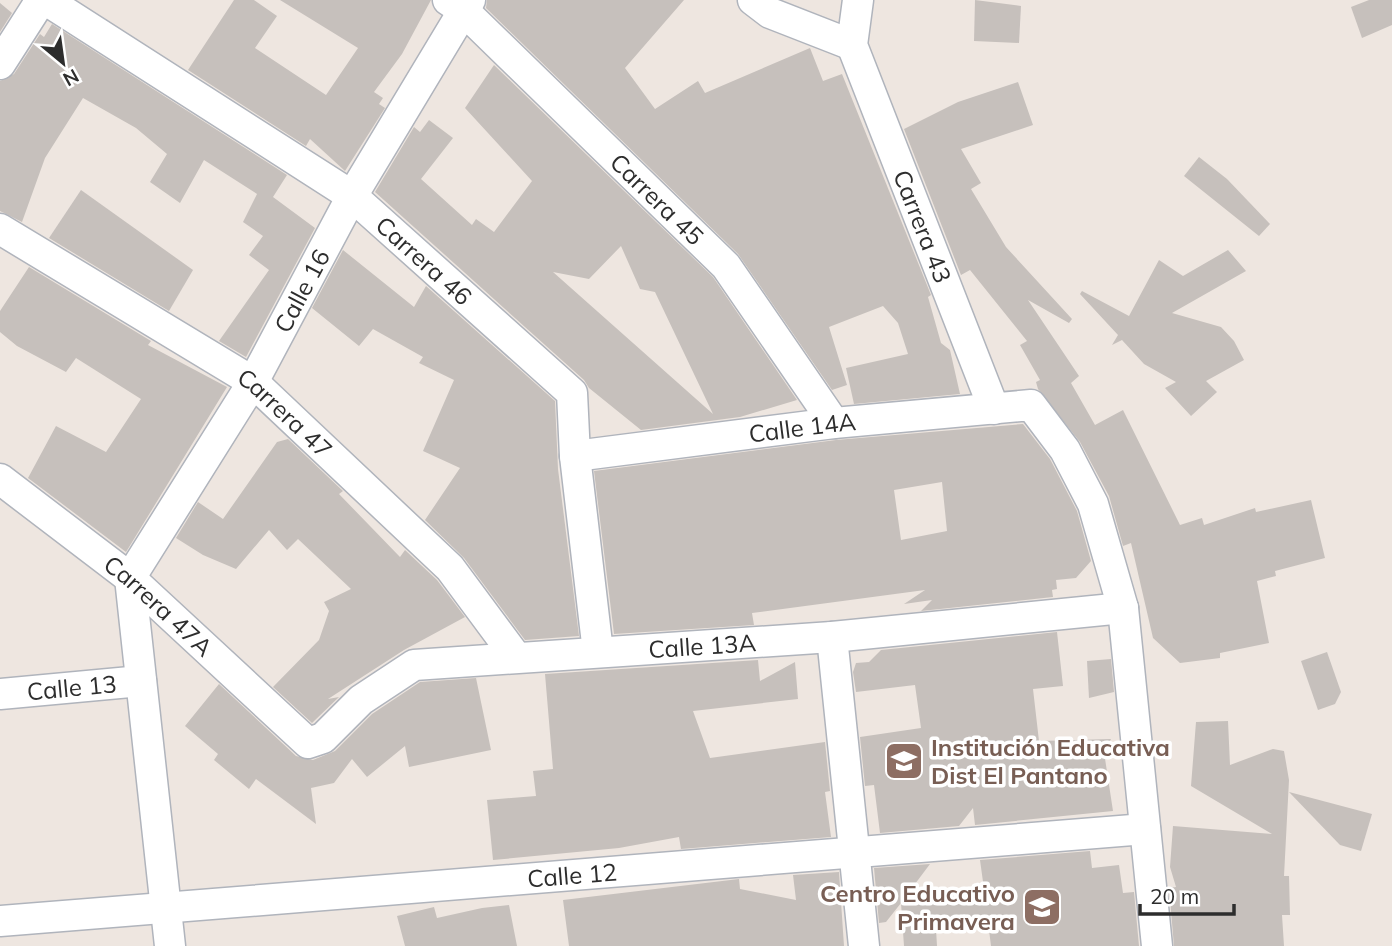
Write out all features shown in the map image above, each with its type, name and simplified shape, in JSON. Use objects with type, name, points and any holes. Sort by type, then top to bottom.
[{"type":"street","points":[[0,64],[43,0]]},
{"type":"street","name":"Carrera 46","points":[[43,0],[352,196],[572,393],[575,456],[597,652]]},
{"type":"street","points":[[753,0],[770,13],[852,44],[858,0]]},
{"type":"street","name":"Calle 16","points":[[130,579],[253,382],[352,196],[460,3]]},
{"type":"street","name":"Carrera 45","points":[[460,3],[726,266],[835,423]]},
{"type":"street","name":"Carrera 43","points":[[852,44],[994,409]]},
{"type":"street","name":"Carrera 47","points":[[0,229],[253,382],[450,568],[516,657]]},
{"type":"street","name":"Calle 14A","points":[[575,456],[835,423],[1031,405],[1065,450],[1093,504],[1123,608]]},
{"type":"street","name":"Carrera 47A","points":[[0,479],[130,579],[308,743]]},
{"type":"street","points":[[130,579],[170,946]]},
{"type":"street","points":[[1123,608],[1157,946]]},
{"type":"street","name":"Calle 13A","points":[[308,743],[323,738],[361,700],[414,665],[832,637],[1123,608]]},
{"type":"street","points":[[832,637],[864,946]]},
{"type":"street","name":"Calle 13","points":[[0,694],[141,681]]},
{"type":"street","name":"Calle 12","points":[[0,921],[1145,830]]},
{"type":"building","points":[[234,0],[254,0],[277,16],[255,48],[326,95],[358,48],[280,0],[431,0],[402,54],[374,92],[383,98],[379,104],[385,108],[345,171],[310,139],[306,146],[188,70]]},
{"type":"building","points":[[487,0],[684,0],[625,68],[655,109],[698,81],[705,93],[810,48],[823,81],[842,74],[931,295],[928,297],[941,343],[950,350],[960,394],[854,404],[846,368],[908,354],[898,323],[883,306],[829,327],[847,385],[832,390],[738,254],[486,8]]},
{"type":"building","points":[[975,0],[1021,6],[1019,43],[974,41]]},
{"type":"building","points":[[1369,0],[1392,0],[1392,25],[1362,38],[1351,7]]},
{"type":"building","points":[[0,3],[12,13],[0,32]]},
{"type":"building","points":[[52,24],[287,175],[273,197],[315,228],[246,357],[219,341],[269,270],[249,255],[263,236],[243,222],[257,194],[204,160],[180,203],[150,182],[167,154],[136,128],[83,98],[45,158],[22,222],[0,211],[0,81],[14,74],[40,34],[44,37]]},
{"type":"building","points":[[494,65],[713,277],[797,400],[740,417],[641,430],[589,388],[584,380],[375,192],[414,127],[420,132],[429,120],[453,138],[421,179],[472,225],[476,219],[494,232],[532,181],[465,108]],"holes":[[[621,246],[640,289],[655,292],[713,414],[553,272],[589,279]]]},
{"type":"building","points":[[1018,82],[1033,125],[961,149],[981,183],[971,189],[1006,247],[1072,319],[1069,323],[1028,300],[1079,376],[1071,383],[1095,425],[1123,410],[1180,525],[1202,518],[1204,525],[1255,508],[1256,512],[1311,500],[1325,558],[1275,571],[1276,576],[1257,581],[1269,643],[1220,653],[1220,658],[1180,663],[1153,638],[1131,543],[1123,546],[1109,496],[1080,442],[1038,389],[1036,382],[1040,380],[1020,345],[1027,341],[970,270],[961,275],[904,129],[958,102]]},
{"type":"building","points":[[1199,157],[1227,179],[1270,224],[1259,236],[1184,176]]},
{"type":"building","points":[[81,190],[193,270],[169,311],[49,238]]},
{"type":"building","points":[[343,250],[414,307],[426,286],[555,401],[558,469],[579,636],[525,640],[464,558],[425,520],[460,468],[423,451],[454,380],[419,363],[423,357],[373,329],[359,346],[312,308]]},
{"type":"building","points":[[1228,250],[1246,271],[1172,313],[1221,327],[1234,341],[1244,360],[1206,381],[1217,392],[1191,416],[1165,388],[1176,382],[1144,364],[1122,340],[1112,345],[1118,335],[1080,294],[1082,291],[1129,316],[1159,260],[1183,276]]},
{"type":"building","points":[[29,267],[151,341],[148,345],[227,387],[126,552],[28,478],[56,426],[106,452],[141,399],[76,358],[66,372],[17,346],[0,332],[0,311]]},
{"type":"building","points":[[1023,424],[1050,459],[1077,511],[1091,561],[1076,578],[1056,580],[1057,589],[1052,590],[1053,597],[921,611],[932,600],[904,604],[925,590],[752,613],[754,625],[614,634],[594,471],[836,440]],"holes":[[[942,482],[947,531],[901,540],[894,490]]]},
{"type":"building","points":[[288,439],[343,491],[339,494],[400,557],[405,550],[437,580],[465,617],[404,650],[328,699],[339,697],[312,723],[273,687],[319,640],[329,611],[324,602],[351,589],[298,539],[287,550],[269,530],[236,569],[203,555],[176,538],[198,502],[223,519],[277,442]]},
{"type":"building","points":[[1057,632],[1063,686],[1033,689],[1039,741],[1111,739],[1104,752],[1113,811],[975,825],[973,808],[959,826],[880,833],[874,785],[865,786],[860,737],[921,728],[915,685],[856,692],[853,672],[856,663],[869,662],[881,650]]},
{"type":"building","points":[[1327,652],[1341,692],[1335,704],[1318,710],[1301,661]]},
{"type":"building","points":[[1111,659],[1114,692],[1089,698],[1087,661]]},
{"type":"building","points":[[758,660],[760,681],[795,662],[798,699],[693,711],[710,758],[825,742],[830,791],[825,792],[831,837],[681,849],[679,837],[619,848],[493,860],[487,800],[536,796],[533,771],[553,769],[545,674]]},
{"type":"building","points":[[476,678],[491,750],[409,767],[405,746],[367,777],[352,759],[334,783],[311,788],[316,824],[256,779],[249,789],[214,760],[218,754],[185,726],[219,684],[296,756],[313,760],[335,751],[372,714],[420,682]]},
{"type":"building","points":[[1228,721],[1230,765],[1273,749],[1284,751],[1289,780],[1284,876],[1289,876],[1290,915],[1282,915],[1284,946],[1174,946],[1169,888],[1176,887],[1170,867],[1173,826],[1272,834],[1191,786],[1196,722]]},
{"type":"building","points":[[1289,792],[1372,814],[1361,851],[1340,845]]},
{"type":"building","points":[[1090,851],[1092,868],[1119,865],[1123,893],[1134,892],[1139,946],[991,946],[988,922],[936,929],[937,946],[904,946],[901,903],[886,922],[879,923],[874,868],[930,864],[903,900],[984,889],[980,860]]},
{"type":"building","points":[[839,872],[844,946],[569,946],[563,900],[739,879],[740,889],[796,900],[793,875]]},
{"type":"building","points":[[509,905],[517,946],[405,946],[397,916],[434,907],[437,918]]},
{"type":"place","name":"Institución Educativa Dist El Pantano","points":[[904,761]]},
{"type":"place","name":"Centro Educativo Primavera","points":[[1042,907]]}]
